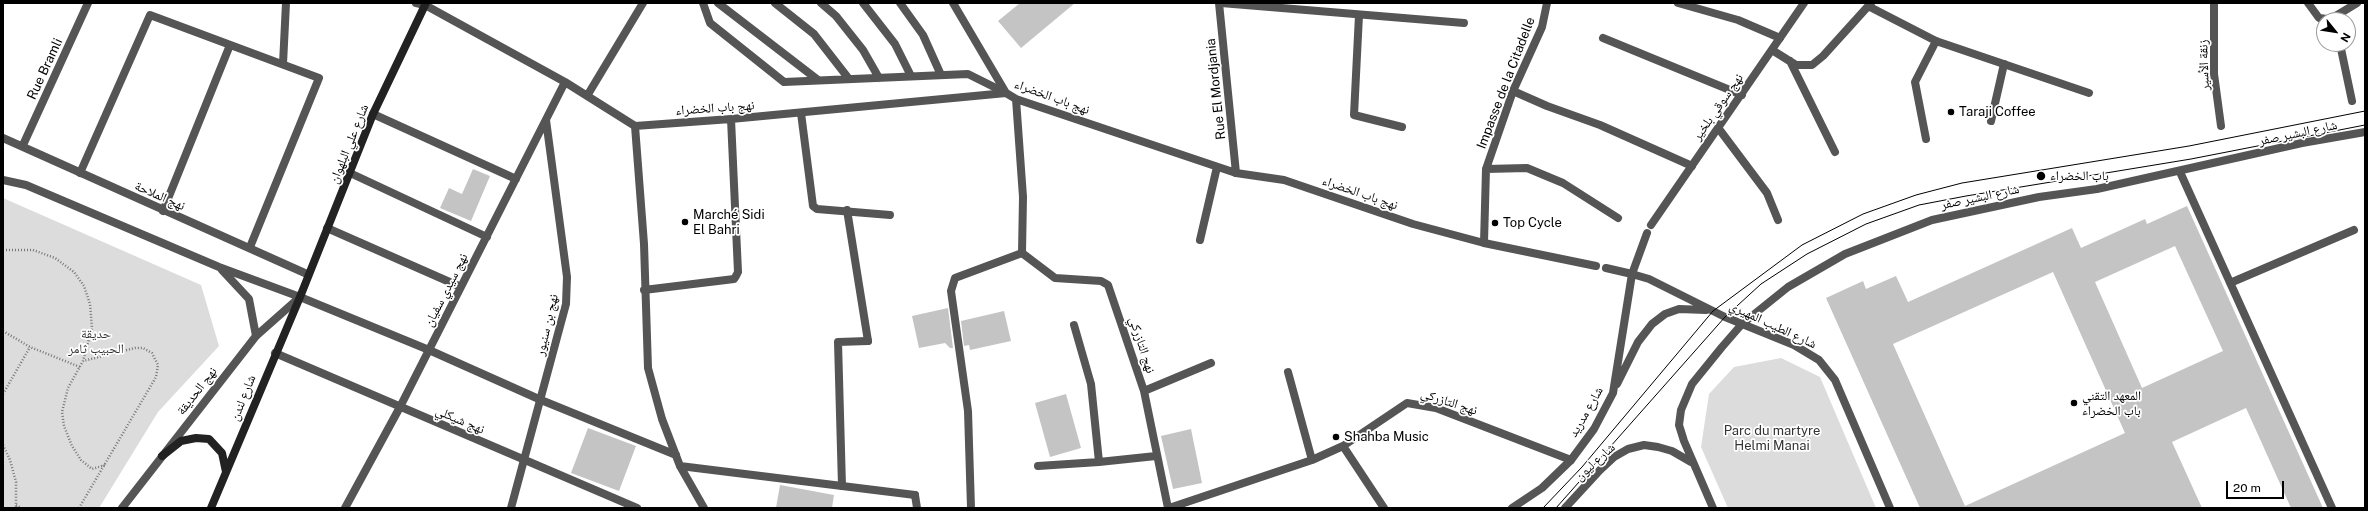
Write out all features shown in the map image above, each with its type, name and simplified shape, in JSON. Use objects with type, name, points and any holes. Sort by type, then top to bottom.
[{"type":"main road","name":"شارع علي البلهوان","points":[[300,297],[307,274],[350,173],[373,114],[426,4]]},
{"type":"main road","name":"شارع لندن","points":[[211,508],[274,353],[300,297]]},
{"type":"main road","points":[[162,456],[181,441],[196,438],[209,440],[222,453],[226,472]]},
{"type":"street","name":"Rue Bramli","points":[[23,146],[88,3]]},
{"type":"street","points":[[283,64],[286,3]]},
{"type":"street","points":[[416,3],[426,4],[565,82],[635,126],[644,244],[644,290],[648,368],[662,419],[680,466],[704,508]]},
{"type":"street","points":[[586,96],[643,3]]},
{"type":"street","points":[[704,3],[710,23],[784,82],[968,74],[1006,93]]},
{"type":"street","points":[[718,3],[818,80]]},
{"type":"street","points":[[775,3],[814,34],[849,79]]},
{"type":"street","points":[[821,3],[836,16],[863,50],[879,78]]},
{"type":"street","points":[[863,3],[895,44],[911,76]]},
{"type":"street","points":[[900,3],[923,35],[941,75]]},
{"type":"street","points":[[953,3],[1006,93]]},
{"type":"street","points":[[1220,3],[1308,7],[1359,15],[1464,24]]},
{"type":"street","name":"Rue El Mordjania","points":[[1220,3],[1236,173]]},
{"type":"street","name":"Impasse de la Citadelle","points":[[1484,243],[1486,169],[1513,91],[1542,27],[1547,3]]},
{"type":"street","points":[[1678,3],[1738,20],[1780,38]]},
{"type":"street","name":"نهج سوقي بلخير","points":[[1651,225],[1719,129],[1804,3]]},
{"type":"street","name":"زنقة الأسير","points":[[2214,3],[2214,74],[2221,126]]},
{"type":"street","points":[[2308,3],[2316,14]]},
{"type":"street","points":[[2345,12],[2357,3]]},
{"type":"street","points":[[1772,50],[1790,61],[1804,66],[1818,61],[1869,4],[1936,40],[2089,93]]},
{"type":"street","points":[[80,173],[150,15],[319,78],[250,247]]},
{"type":"street","points":[[1359,15],[1354,115],[1402,127]]},
{"type":"street","points":[[1603,38],[1742,95]]},
{"type":"street","points":[[1926,140],[1915,82],[1936,40]]},
{"type":"street","points":[[163,211],[230,45]]},
{"type":"street","points":[[2342,52],[2352,101]]},
{"type":"street","points":[[1790,61],[1834,152]]},
{"type":"street","points":[[1991,121],[2004,64]]},
{"type":"street","name":"نهج سيدي سفيان","points":[[345,508],[400,407],[565,82]]},
{"type":"street","points":[[1513,91],[1547,106],[1600,125],[1692,166]]},
{"type":"street","name":"نهج باب الخضراء","points":[[635,126],[731,119],[1006,93],[1016,99],[1236,173],[1284,180],[1413,224],[1484,243],[1596,266]]},
{"type":"street","points":[[972,508],[968,411],[951,291],[955,278],[1022,253],[1023,197],[1016,99]]},
{"type":"street","points":[[801,112],[811,204],[817,209],[847,210],[890,215]]},
{"type":"street","points":[[373,114],[516,179]]},
{"type":"street","points":[[644,290],[734,278],[736,276],[738,272],[731,119]]},
{"type":"street","name":"نهج بن سنيور","points":[[511,508],[563,319],[567,291],[546,120]]},
{"type":"street","points":[[1719,129],[1767,193],[1778,220]]},
{"type":"street","name":"شارع البشير صفر","points":[[1714,508],[1691,462],[1679,425],[1681,410],[1692,384],[1742,324],[1788,287],[1845,254],[1932,220],[2039,197],[2097,189],[2180,172],[2302,143],[2365,132]]},
{"type":"street","name":"نهج الملاحة","points":[[3,138],[163,211],[250,247],[307,274]]},
{"type":"street","points":[[1200,240],[1217,167]]},
{"type":"street","points":[[1486,169],[1527,168],[1563,184],[1618,218]]},
{"type":"street","points":[[2180,172],[2332,508]]},
{"type":"street","points":[[350,173],[486,236]]},
{"type":"street","points":[[3,180],[26,185],[219,267],[300,297],[429,350],[541,400],[676,455]]},
{"type":"street","points":[[842,486],[838,342],[868,341],[847,210]]},
{"type":"street","points":[[327,228],[461,287]]},
{"type":"street","points":[[2230,283],[2354,230]]},
{"type":"street","points":[[1606,268],[1632,274],[1647,233]]},
{"type":"street","name":"نهج التازركي","points":[[1022,253],[1055,278],[1101,281],[1108,285],[1144,391],[1156,456],[1168,508],[1312,460],[1343,446],[1407,403],[1415,403],[1436,408],[1571,460]]},
{"type":"street","points":[[219,267],[234,280],[249,299],[256,336]]},
{"type":"street","name":"شارع الطيب المهيري","points":[[1632,274],[1649,279],[1713,311],[1801,349],[1819,360],[1830,374],[1890,508]]},
{"type":"street","name":"شارع مدريد","points":[[1512,508],[1542,488],[1571,460],[1594,429],[1613,393],[1632,274]]},
{"type":"street","name":"نهج الحديقة","points":[[122,508],[256,336],[300,297]]},
{"type":"street","points":[[1613,393],[1638,342],[1652,324],[1665,314],[1679,308],[1713,311]]},
{"type":"street","points":[[1074,325],[1091,384],[1099,462]]},
{"type":"street","name":"نهج شيكلي","points":[[274,353],[637,508]]},
{"type":"street","points":[[1144,391],[1211,363]]},
{"type":"street","points":[[1288,372],[1312,460]]},
{"type":"street","name":"شارع ليون","points":[[1565,508],[1600,470],[1614,457],[1628,449],[1644,445],[1658,447],[1672,451],[1691,462]]},
{"type":"street","points":[[1343,446],[1384,508]]},
{"type":"street","points":[[1038,466],[1156,456]]},
{"type":"street","points":[[680,466],[915,495],[916,508]]},
{"type":"path","points":[[3,250],[33,250],[55,258],[74,272],[84,286],[90,304],[92,328],[83,361],[68,388],[62,412],[64,426],[72,446],[82,460],[92,469],[105,465]]},
{"type":"path","points":[[3,331],[30,347],[80,367]]},
{"type":"path","points":[[3,394],[30,347]]},
{"type":"path","points":[[79,508],[156,377],[158,365],[152,354],[143,348],[135,348],[83,361]]},
{"type":"path","points":[[3,445],[10,460],[16,482],[16,507],[21,508]]},
{"type":"green space","name":"حديقة الحبيب ثامر","points":[[3,198],[201,285],[219,346],[158,412],[99,508],[3,508]]},
{"type":"green space","name":"Parc du martyre Helmi Manai","points":[[1781,358],[1820,377],[1876,508],[1728,508],[1701,447],[1709,394],[1734,367]]},
{"type":"building","points":[[1020,3],[1075,3],[1021,48],[998,21]]},
{"type":"building","points":[[473,169],[490,176],[471,221],[440,208],[449,188],[462,194]]},
{"type":"building","points":[[2187,206],[2323,508],[2291,508],[2246,408],[2172,442],[2202,508],[1920,508],[1826,298],[1863,281],[1866,289],[1896,276],[1908,302],[2072,228],[2081,248],[2145,219],[2147,224]],"holes":[[[2175,246],[2223,351],[2142,388],[2095,282]],[[2053,272],[2125,433],[1965,506],[1893,344]]]},
{"type":"building","points":[[948,308],[953,348],[950,348],[945,343],[919,348],[912,316]]},
{"type":"building","points":[[1004,311],[1011,341],[970,350],[969,345],[964,346],[961,321]]},
{"type":"building","points":[[1066,394],[1081,448],[1050,457],[1035,403]]},
{"type":"building","points":[[588,428],[636,446],[619,491],[571,473]]},
{"type":"building","points":[[1191,429],[1202,483],[1173,489],[1161,436]]},
{"type":"building","points":[[780,485],[834,495],[832,508],[776,508]]},
{"type":"tram line","points":[[1543,508],[1582,467],[1713,311],[1802,245],[1863,214],[1916,195],[1962,183],[2189,146],[2365,111]]},
{"type":"tram line","points":[[1556,508],[1725,317],[1761,284],[1807,254],[1866,224],[1919,205],[2191,159],[2365,125]]},
{"type":"place","name":"Taraji Coffee","points":[[1951,112]]},
{"type":"place","name":"باب الخضراء","points":[[2041,176]]},
{"type":"place","name":"Marché Sidi El Bahri","points":[[685,222]]},
{"type":"place","name":"Top Cycle","points":[[1495,223]]},
{"type":"place","name":"المعهد التقني باب الخضراء","points":[[2074,403]]},
{"type":"place","name":"Shahba Music","points":[[1336,437]]}]
